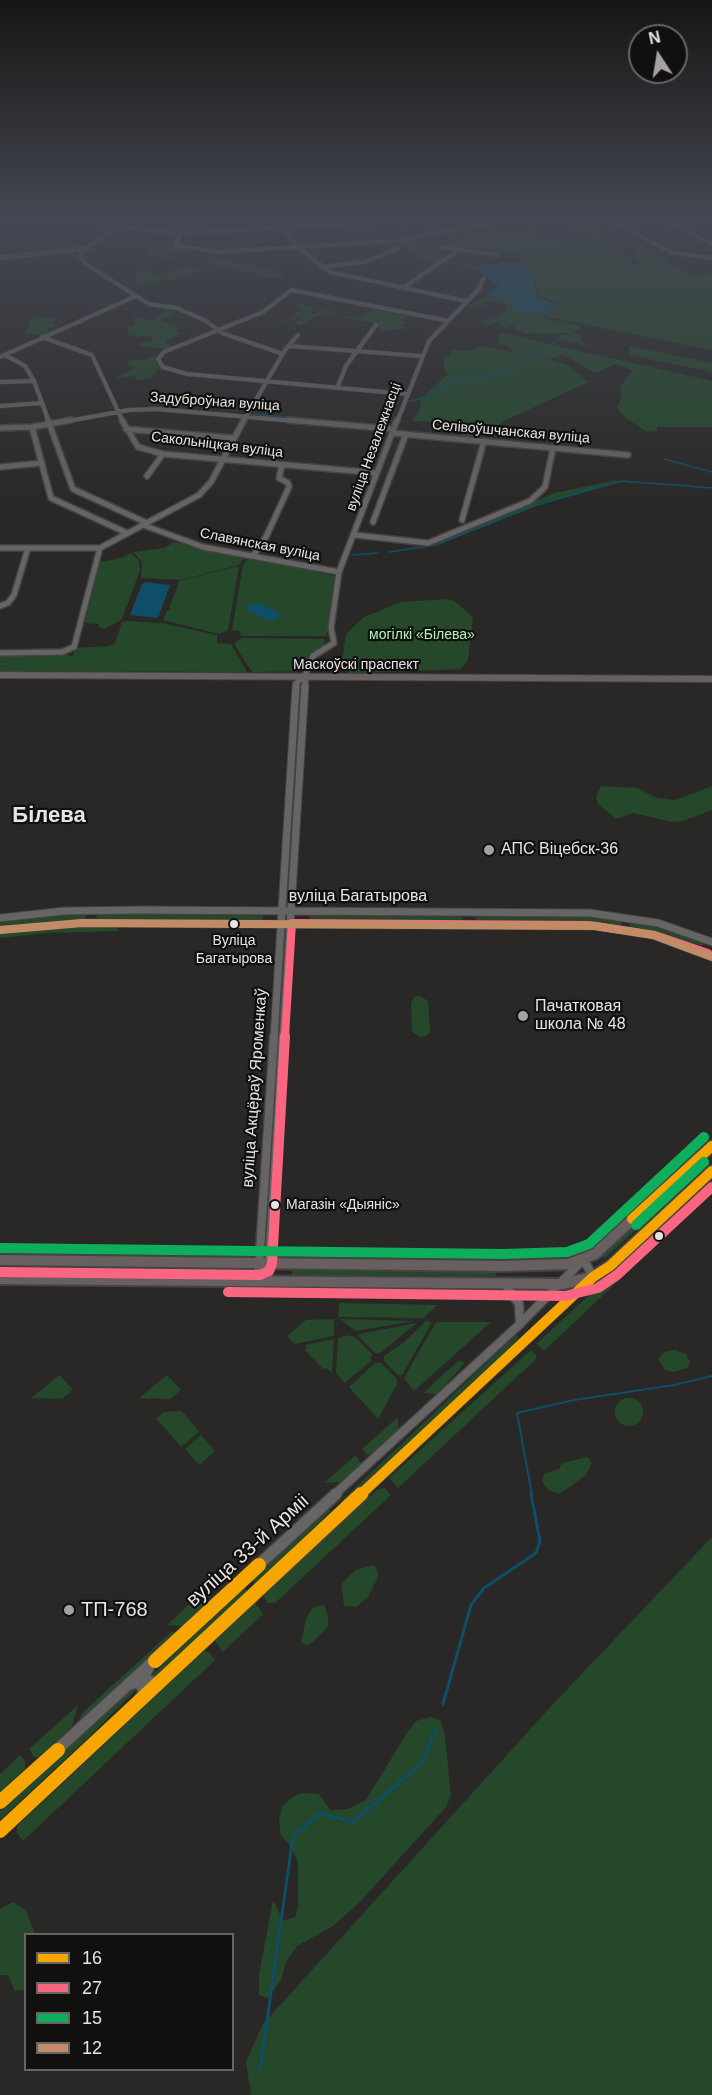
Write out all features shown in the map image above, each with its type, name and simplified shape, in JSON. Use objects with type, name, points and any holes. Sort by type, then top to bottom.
[{"type":"main road","name":"Маскоўскі праспект","points":[[0,675],[712,684]]},
{"type":"main road","name":"Маскоўскі праспект","points":[[512,681],[712,679]]},
{"type":"main road","name":"Маскоўскі праспект","points":[[0,681],[296,683],[305,680]]},
{"type":"main road","name":"вуліца 33-й Арміі","points":[[583,1261],[595,1254],[700,1157],[712,1153]]},
{"type":"main road","name":"вуліца 33-й Арміі","points":[[593,1277],[610,1266],[712,1171]]},
{"type":"main road","points":[[0,1260],[513,1266],[555,1266],[583,1261]]},
{"type":"main road","points":[[62,1279],[73,1270],[72,1265],[65,1261]]},
{"type":"main road","points":[[83,1280],[77,1270],[86,1261]]},
{"type":"main road","points":[[510,1283],[513,1266]]},
{"type":"main road","points":[[0,1278],[562,1284],[593,1277]]},
{"type":"street","points":[[3,356],[90,316]]},
{"type":"street","points":[[195,316],[218,331],[283,354]]},
{"type":"street","points":[[254,316],[162,353],[159,364],[181,373],[406,393]]},
{"type":"street","points":[[422,316],[449,321]]},
{"type":"street","name":"вуліца Незалежнасці","points":[[305,680],[313,656],[334,643],[331,628],[339,572],[355,535],[421,356],[429,341],[453,316]]},
{"type":"street","points":[[337,388],[356,352],[376,325]]},
{"type":"street","points":[[0,548],[100,548],[199,495],[211,482],[233,438],[283,354],[298,334]]},
{"type":"street","name":"Сакольніцкая вуліца","points":[[42,337],[92,355],[120,411],[126,429],[138,447],[163,454],[377,473]]},
{"type":"street","points":[[289,346],[421,356]]},
{"type":"street","name":"Славянская вуліца","points":[[3,356],[25,366],[34,381],[74,489],[189,543],[339,572]]},
{"type":"street","points":[[0,382],[34,381]]},
{"type":"street","points":[[0,406],[42,403]]},
{"type":"street","name":"Задуброўная вуліца","points":[[0,428],[32,427],[120,411],[157,409],[392,431]]},
{"type":"street","points":[[32,427],[51,498],[127,533]]},
{"type":"street","points":[[126,429],[233,438]]},
{"type":"street","name":"Селівоўшчанская вуліца","points":[[392,431],[628,455]]},
{"type":"street","name":"вуліца Незалежнасці","points":[[373,522],[406,434]]},
{"type":"street","points":[[462,520],[484,441]]},
{"type":"street","points":[[355,535],[428,543],[530,501],[545,488],[553,448]]},
{"type":"street","points":[[147,476],[163,454]]},
{"type":"street","points":[[0,467],[42,463]]},
{"type":"street","points":[[253,556],[266,537],[289,487],[288,483],[279,478],[282,465]]},
{"type":"street","points":[[0,606],[8,603],[14,595],[28,548]]},
{"type":"street","points":[[0,653],[62,652],[74,647],[100,548]]},
{"type":"street","name":"вуліца Акцёраў Яроменкаў","points":[[265,1263],[267,1148],[288,820],[301,742],[305,680]]},
{"type":"street","name":"вуліца Акцёраў Яроменкаў","points":[[295,778],[293,742],[296,683]]},
{"type":"street","points":[[293,742],[301,742]]},
{"type":"street","name":"вуліца Акцёраў Яроменкаў","points":[[263,1281],[277,1148],[293,911],[297,820],[294,794]]},
{"type":"street","points":[[288,820],[297,820]]},
{"type":"street","points":[[82,923],[90,917],[83,910]]},
{"type":"street","name":"вуліца Багатырова","points":[[0,918],[83,910],[590,913],[626,917],[712,942]]},
{"type":"street","points":[[98,923],[92,917],[101,910]]},
{"type":"street","points":[[458,911],[465,919],[459,926]]},
{"type":"street","points":[[478,911],[471,918],[479,926]]},
{"type":"street","name":"вуліца Багатырова","points":[[0,930],[82,923],[595,927],[653,935],[712,956]]},
{"type":"street","points":[[697,950],[708,947],[704,938]]},
{"type":"street","points":[[712,948],[712,956]]},
{"type":"street","points":[[277,985],[287,985]]},
{"type":"street","points":[[276,1004],[286,1004]]},
{"type":"street","points":[[272,1065],[282,1065]]},
{"type":"street","points":[[271,1087],[281,1087]]},
{"type":"street","points":[[267,1148],[277,1148]]},
{"type":"street","points":[[583,1261],[593,1277]]},
{"type":"street","name":"вуліца 33-й Арміі","points":[[0,1802],[323,1507],[520,1324],[583,1261]]},
{"type":"street","name":"вуліца 33-й Арміі","points":[[0,1831],[593,1277]]},
{"type":"street","points":[[510,1283],[519,1304],[520,1324]]},
{"type":"street","points":[[338,1493],[336,1499],[338,1505],[343,1508],[349,1506]]},
{"type":"street","points":[[323,1507],[334,1508],[336,1515],[334,1521]]},
{"type":"street","points":[[149,1667],[146,1674],[147,1681],[152,1684],[158,1683]]},
{"type":"street","points":[[130,1684],[136,1682],[142,1685],[144,1693],[140,1700]]},
{"type":"green space","points":[[36,316],[58,319],[52,322],[57,327],[48,328],[48,333],[41,335],[26,333],[31,318]]},
{"type":"green space","points":[[159,316],[174,316],[161,319],[178,328],[176,332],[181,333],[165,342],[173,347],[167,349],[140,346],[139,343],[151,341],[153,337],[127,335],[129,327],[135,325],[134,317],[151,321]]},
{"type":"green space","points":[[318,316],[301,325],[294,324],[302,317],[265,327],[295,317]]},
{"type":"green space","points":[[408,316],[403,320],[405,324],[401,325],[406,328],[383,331],[379,330],[377,324],[341,317]]},
{"type":"green space","points":[[542,316],[547,319],[577,325],[581,329],[571,333],[581,335],[582,342],[589,346],[554,338],[569,333],[537,334],[529,331],[528,334],[510,328],[514,327],[518,321],[507,328],[501,327],[499,320],[491,325],[476,321],[491,320],[487,317]]},
{"type":"green space","points":[[544,316],[712,316],[712,350]]},
{"type":"green space","points":[[501,333],[712,381],[712,427],[657,427],[657,431],[647,432],[625,417],[617,408],[621,398],[620,387],[633,370],[615,364],[595,373],[563,354],[548,360],[568,365],[588,382],[504,421],[482,436],[467,438],[461,436],[464,429],[431,422],[411,421],[418,413],[422,398],[448,374],[443,365],[444,360],[452,354],[450,350],[469,351],[480,346],[513,352],[510,347],[497,342]]},
{"type":"green space","points":[[629,346],[712,363],[712,372],[630,355]]},
{"type":"green space","points":[[155,354],[156,364],[169,372],[158,369],[151,378],[136,380],[136,376],[115,378],[136,368],[129,365],[129,360],[148,360]]},
{"type":"green space","points":[[617,480],[615,483],[550,501],[439,544],[438,542],[554,493]]},
{"type":"green space","points":[[174,542],[245,557],[239,565],[181,580],[141,578],[142,562],[133,552],[164,548]]},
{"type":"green space","points":[[131,553],[139,561],[140,570],[127,606],[124,606],[126,608],[121,620],[104,629],[99,627],[99,624],[85,623],[100,562],[121,558]]},
{"type":"green space","points":[[249,557],[334,576],[327,636],[241,636],[240,631],[232,630],[243,565]]},
{"type":"green space","points":[[239,566],[228,630],[219,634],[163,620],[167,611],[171,610],[169,608],[175,593],[178,592],[176,591],[179,581]]},
{"type":"green space","name":"могілкі «Білева»","points":[[448,599],[454,601],[473,617],[468,660],[461,669],[350,673],[341,668],[346,634],[364,617],[401,602]]},
{"type":"green space","points":[[122,622],[161,623],[217,635],[217,643],[231,644],[247,672],[0,671],[0,655],[66,654],[72,657],[76,648],[109,646],[115,643]]},
{"type":"green space","points":[[241,638],[323,639],[325,641],[323,648],[309,656],[303,671],[252,672],[234,644]]},
{"type":"green space","points":[[601,786],[637,788],[657,798],[675,800],[712,786],[712,810],[683,821],[673,822],[633,813],[616,819],[598,804],[596,797]]},
{"type":"green space","points":[[82,913],[86,916],[85,920],[0,928],[0,921]]},
{"type":"green space","points":[[99,914],[263,915],[262,922],[98,920],[96,916]]},
{"type":"green space","points":[[460,914],[463,919],[456,922],[309,922],[309,915]]},
{"type":"green space","points":[[579,916],[622,919],[621,926],[599,923],[477,922],[475,917]]},
{"type":"green space","points":[[630,920],[678,933],[705,944],[701,946],[629,927]]},
{"type":"green space","points":[[115,926],[119,931],[46,933],[0,938],[0,933]]},
{"type":"green space","points":[[420,996],[428,1001],[430,1030],[428,1035],[421,1037],[412,1032],[411,1003],[414,997]]},
{"type":"green space","points":[[705,1160],[710,1163],[604,1259],[600,1255]]},
{"type":"green space","points":[[85,1268],[231,1269],[231,1274],[81,1272]]},
{"type":"green space","points":[[292,1270],[495,1271],[496,1276],[292,1275]]},
{"type":"green space","points":[[612,1274],[619,1280],[544,1351],[536,1344]]},
{"type":"green space","points":[[339,1303],[438,1305],[423,1318],[338,1317]]},
{"type":"green space","points":[[334,1319],[334,1336],[294,1344],[287,1336],[306,1320]]},
{"type":"green space","points":[[340,1319],[414,1321],[356,1331]]},
{"type":"green space","points":[[426,1321],[432,1322],[402,1375],[398,1375],[384,1361],[384,1356],[403,1343]]},
{"type":"green space","points":[[436,1322],[491,1322],[414,1391],[404,1378]]},
{"type":"green space","points":[[417,1323],[380,1353],[375,1353],[359,1337],[359,1334]]},
{"type":"green space","points":[[349,1335],[355,1337],[373,1355],[370,1357],[372,1360],[345,1383],[336,1373],[338,1338]]},
{"type":"green space","points":[[516,1335],[519,1338],[461,1396],[343,1504],[340,1502]]},
{"type":"green space","points":[[334,1339],[332,1373],[326,1368],[323,1369],[305,1350],[307,1347],[305,1345]]},
{"type":"green space","points":[[531,1350],[536,1354],[536,1359],[398,1488],[389,1478]]},
{"type":"green space","points":[[675,1350],[686,1354],[690,1362],[687,1368],[673,1372],[665,1370],[658,1359],[664,1352]]},
{"type":"green space","points":[[463,1361],[464,1364],[437,1394],[423,1393],[457,1362]]},
{"type":"green space","points":[[375,1363],[381,1363],[397,1379],[397,1384],[378,1419],[349,1387]]},
{"type":"green space","points":[[60,1375],[73,1390],[62,1399],[31,1398]]},
{"type":"green space","points":[[167,1375],[181,1390],[170,1399],[139,1398]]},
{"type":"green space","points":[[629,1398],[639,1402],[643,1412],[639,1422],[629,1426],[619,1422],[615,1412],[619,1402]]},
{"type":"green space","points":[[182,1411],[199,1432],[181,1447],[156,1418],[164,1412]]},
{"type":"green space","points":[[398,1417],[398,1431],[372,1454],[367,1455],[362,1449]]},
{"type":"green space","points":[[201,1435],[215,1451],[199,1465],[185,1449]]},
{"type":"green space","points":[[356,1455],[361,1464],[342,1482],[324,1483]]},
{"type":"green space","points":[[587,1457],[592,1463],[586,1475],[559,1494],[548,1490],[542,1481],[544,1474],[559,1469],[562,1463]]},
{"type":"green space","points":[[385,1488],[391,1495],[275,1603],[268,1603],[263,1596],[378,1489]]},
{"type":"green space","points":[[328,1509],[331,1511],[256,1585],[252,1581]]},
{"type":"green space","points":[[712,1537],[712,2095],[251,2095],[246,2062],[263,2024],[554,1703]]},
{"type":"green space","points":[[374,1565],[379,1575],[368,1597],[356,1607],[344,1606],[341,1584],[357,1569]]},
{"type":"green space","points":[[244,1586],[248,1592],[152,1680],[150,1677]]},
{"type":"green space","points":[[202,1592],[207,1598],[206,1605],[182,1626],[167,1625]]},
{"type":"green space","points":[[255,1603],[263,1614],[223,1652],[215,1641]]},
{"type":"green space","points":[[324,1605],[328,1616],[328,1627],[308,1646],[301,1642],[306,1619],[313,1607]]},
{"type":"green space","points":[[171,1632],[177,1632],[80,1720],[82,1713]]},
{"type":"green space","points":[[204,1651],[209,1652],[215,1660],[23,1841],[17,1833],[17,1826]]},
{"type":"green space","points":[[136,1686],[138,1688],[89,1737],[0,1820],[0,1811]]},
{"type":"green space","points":[[78,1705],[72,1726],[39,1757],[34,1757],[29,1749]]},
{"type":"green space","points":[[431,1717],[441,1721],[445,1736],[451,1796],[446,1807],[359,1903],[333,1926],[297,1946],[286,1962],[281,1980],[268,1998],[259,1995],[259,1975],[273,1900],[283,1921],[295,1917],[298,1907],[298,1862],[290,1845],[281,1836],[279,1820],[282,1806],[296,1795],[304,1793],[319,1794],[330,1810],[348,1809],[366,1800],[416,1721]]},
{"type":"green space","points":[[20,1755],[25,1761],[25,1769],[0,1792],[0,1774]]},
{"type":"green space","points":[[13,1902],[26,1910],[35,1933],[24,1933],[24,1990],[15,1991],[8,1975],[0,1975],[0,1909]]},
{"type":"water","points":[[146,582],[170,585],[158,618],[130,615],[142,584]]},
{"type":"water","points":[[258,603],[278,612],[280,616],[274,620],[265,620],[245,608],[247,605]]},
{"type":"waterway","points":[[405,402],[429,397],[450,384],[511,371],[535,356],[540,349],[563,338],[561,334]]},
{"type":"waterway","points":[[253,414],[310,419]]},
{"type":"waterway","points":[[239,435],[248,420]]},
{"type":"waterway","points":[[664,459],[712,472]]},
{"type":"waterway","points":[[389,552],[436,545],[533,506],[622,481],[712,488]]},
{"type":"waterway","points":[[352,555],[378,553]]},
{"type":"waterway","points":[[532,1495],[517,1413],[574,1400],[674,1385],[712,1376]]},
{"type":"waterway","points":[[443,1704],[471,1605],[484,1588],[536,1553],[540,1541],[531,1494]]},
{"type":"waterway","points":[[260,2071],[293,1836],[320,1813],[353,1822],[422,1763],[436,1729]]},
{"type":"transit line","name":"12","points":[[0,930],[82,923],[595,926],[653,935],[712,957]]},
{"type":"transit line","name":"27","points":[[0,1272],[260,1275],[269,1271],[272,1264],[292,923],[589,925],[655,935],[708,953]]},
{"type":"transit line","name":"15","points":[[0,1248],[503,1254],[567,1252],[589,1244],[704,1137]]},
{"type":"transit line","name":"16","points":[[632,1219],[712,1146]]},
{"type":"transit line","name":"15","points":[[636,1225],[704,1162]]},
{"type":"transit line","name":"16","points":[[0,1831],[593,1277],[610,1266],[712,1171]]},
{"type":"transit line","name":"27","points":[[228,1292],[565,1296],[598,1288],[617,1275],[712,1187]]},
{"type":"transit line","name":"16","points":[[155,1661],[259,1565]]},
{"type":"transit line","name":"16","points":[[0,1802],[58,1750]]},
{"type":"place","name":"АПС Віцебск-36","points":[[489,850]]},
{"type":"place","name":"Вуліца Багатырова","points":[[234,924]]},
{"type":"place","name":"Пачатковая школа № 48","points":[[523,1016]]},
{"type":"place","name":"Магазін «Дыяніс»","points":[[275,1205]]},
{"type":"place","name":"ТП-768","points":[[69,1610]]},
{"type":"district","name":"Білева","points":[[49,816]]}]
